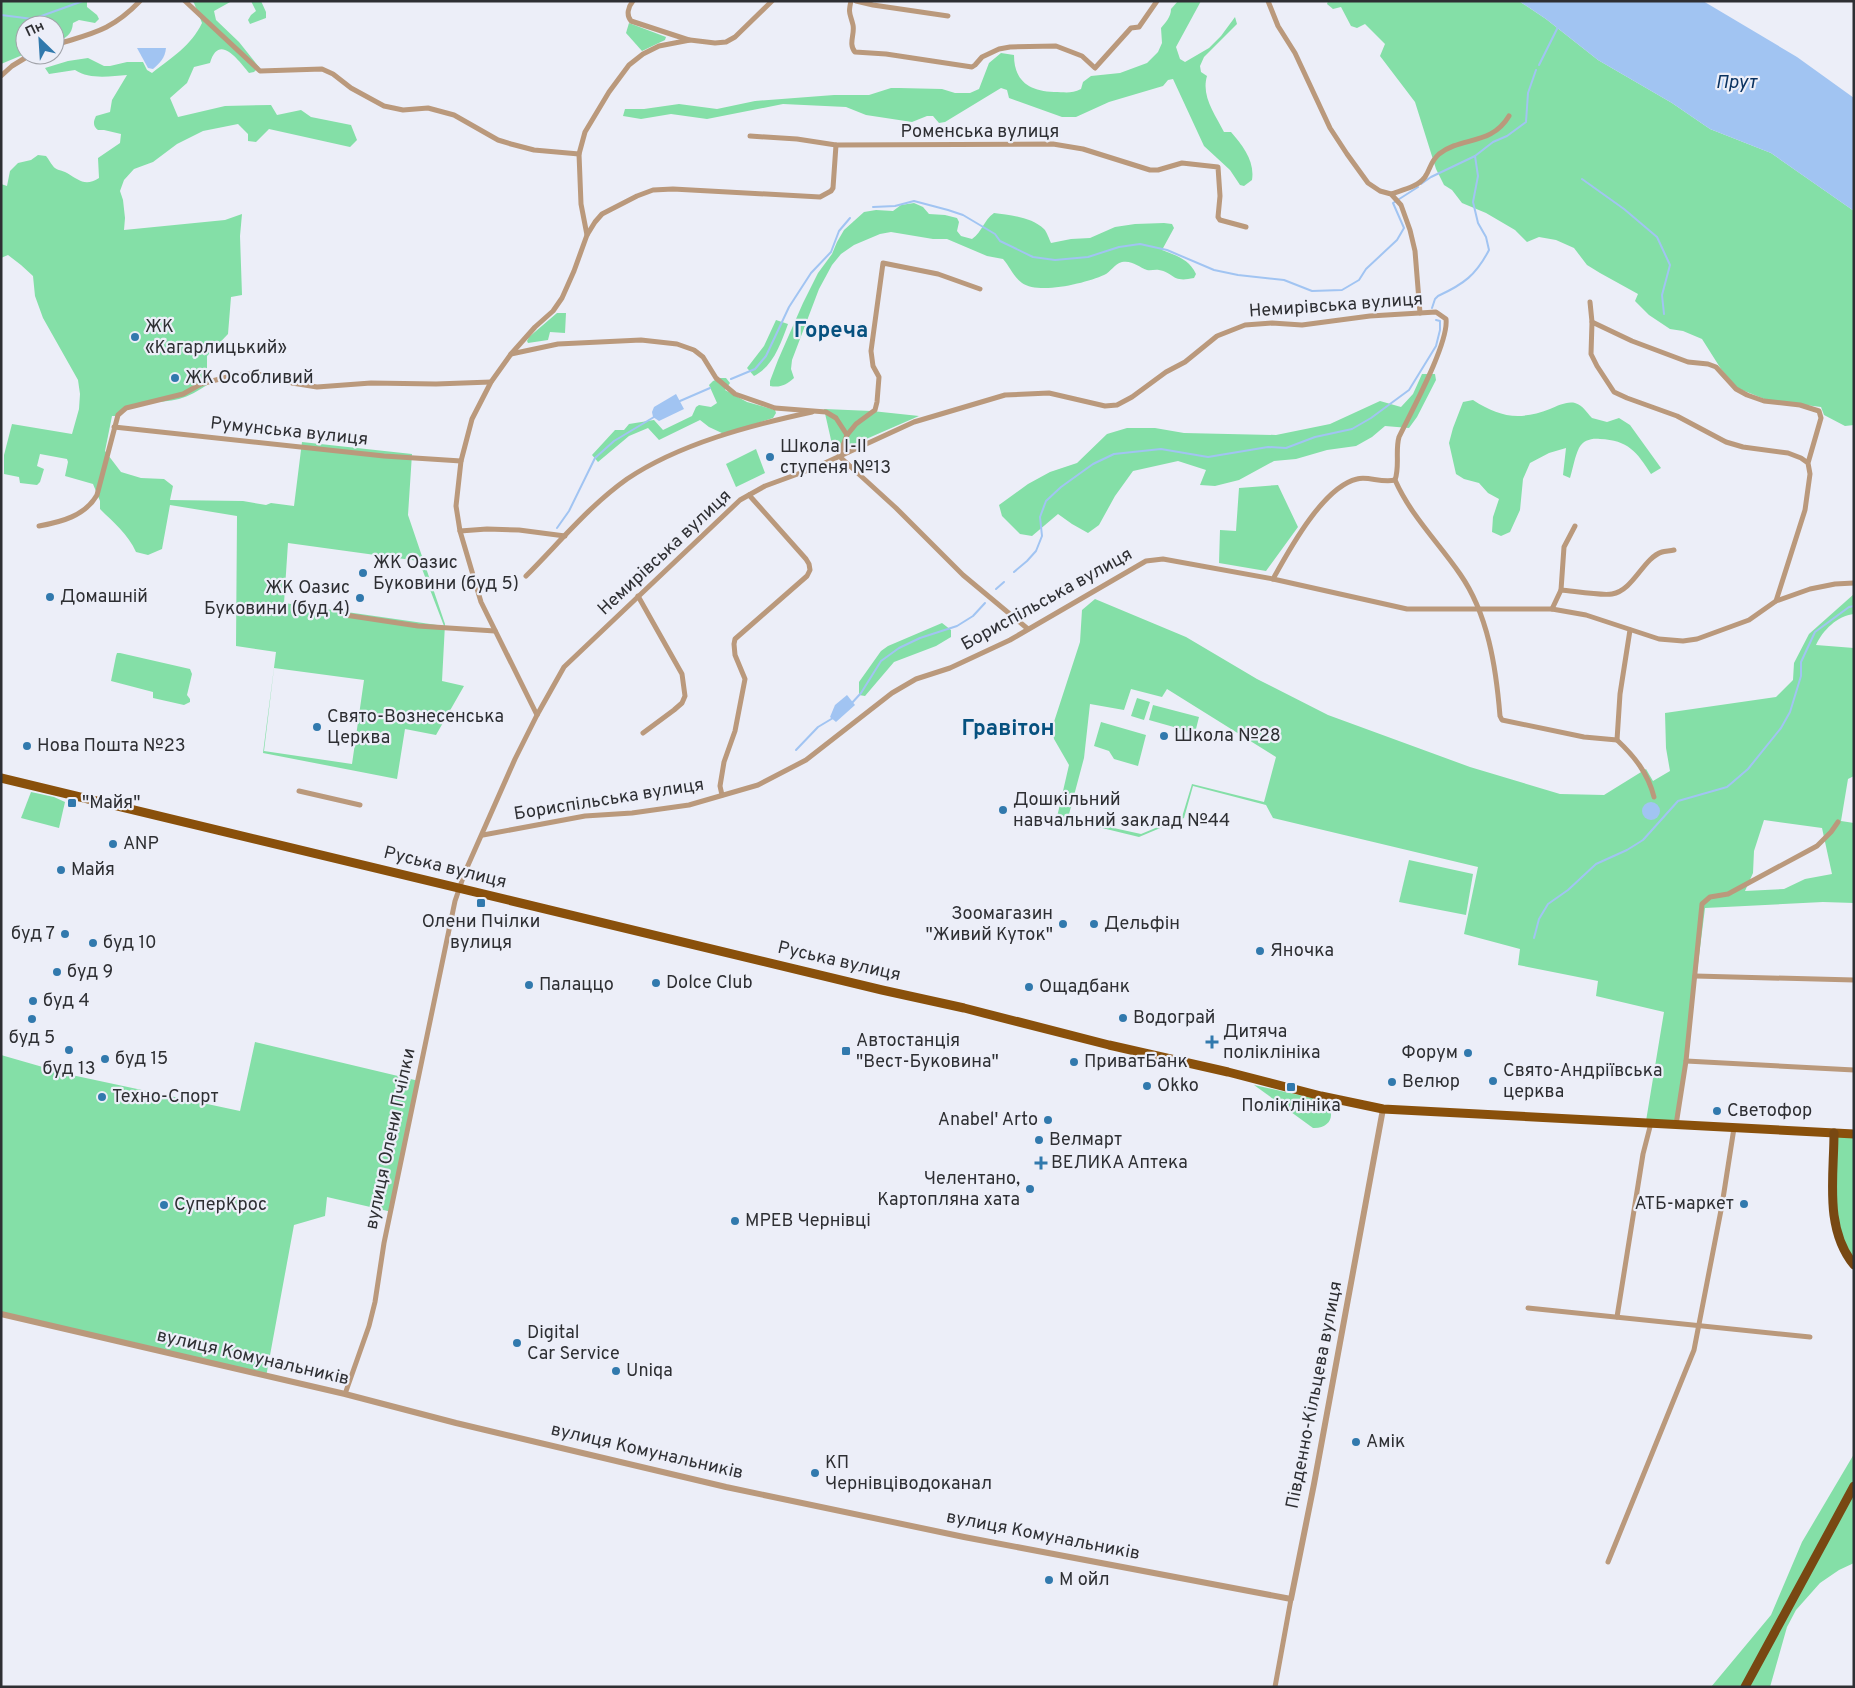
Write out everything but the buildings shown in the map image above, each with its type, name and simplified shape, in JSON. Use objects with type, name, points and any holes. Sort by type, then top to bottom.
[{"type":"highway","points":[[1834,1133],[1834,1213],[1840,1244],[1846,1256],[1854,1264]]},
{"type":"highway","points":[[1745,1687],[1854,1486]]},
{"type":"main road","name":"Руська вулиця","points":[[1,778],[882,990],[964,1008],[1321,1096],[1384,1109],[1854,1134]]},
{"type":"street","points":[[65,42],[85,37],[106,28],[128,13],[140,1]]},
{"type":"street","points":[[185,1],[260,71],[322,69],[384,106],[404,110],[428,108],[454,115],[498,140],[511,144],[534,150],[579,154]]},
{"type":"street","points":[[633,1],[629,6],[628,17],[631,21],[690,40],[715,43],[726,42],[735,37],[772,1]]},
{"type":"street","points":[[850,1],[849,18],[853,25],[852,49],[856,52],[886,54],[972,67],[982,57],[1010,46],[1056,46],[1082,56],[1095,68],[1131,28],[1138,27],[1157,1]]},
{"type":"street","points":[[856,1],[948,16]]},
{"type":"street","points":[[1268,1],[1278,26],[1295,53],[1330,128],[1368,183],[1380,191],[1392,195],[1401,205],[1410,230],[1414,251],[1420,313]]},
{"type":"street","points":[[587,235],[581,204],[579,154],[585,132],[609,92],[629,65],[643,54],[659,46],[690,40]]},
{"type":"street","points":[[1,76],[15,64]]},
{"type":"street","points":[[1392,195],[1417,184],[1425,177],[1430,164],[1440,153],[1460,144],[1486,136],[1503,126],[1509,116]]},
{"type":"street","name":"Роменська вулиця","points":[[750,136],[836,145],[1052,144],[1083,149],[1150,170],[1158,170],[1182,163],[1218,167],[1220,196],[1218,217],[1220,220],[1246,227]]},
{"type":"street","points":[[537,715],[481,602],[460,531],[456,506],[461,461],[472,419],[490,382],[511,354],[535,327],[553,311],[562,298],[587,235],[602,214],[653,190],[673,189],[820,197],[833,188],[836,145]]},
{"type":"street","points":[[980,289],[938,274],[883,262],[879,280],[871,351],[872,360],[879,377],[877,402],[875,410],[856,424],[846,435],[839,456],[896,508],[963,575],[1028,629]]},
{"type":"street","points":[[1590,302],[1592,322],[1591,354],[1614,392],[1677,416],[1726,442],[1743,447],[1788,453],[1808,463]]},
{"type":"street","name":"Немирівська вулиця","points":[[459,888],[515,759],[564,667],[740,500],[765,486],[814,468],[914,422],[1005,395],[1049,393],[1105,406],[1117,406],[1166,372],[1185,362],[1217,336],[1245,325],[1272,323],[1302,325],[1370,316],[1436,312],[1446,319],[1447,327],[1442,346],[1399,437],[1396,448],[1398,472],[1395,480]]},
{"type":"street","points":[[1592,322],[1632,341],[1688,362],[1708,364],[1716,367],[1736,389],[1747,395],[1764,401],[1800,406],[1819,412],[1821,418],[1808,463],[1810,474],[1805,510],[1776,601]]},
{"type":"street","points":[[511,354],[558,344],[642,340],[677,344],[694,350],[703,357],[716,378],[735,394],[775,408],[826,412],[836,418],[846,435]]},
{"type":"street","points":[[39,526],[57,523],[85,511],[91,505],[97,496],[118,415],[126,408],[183,394],[201,384],[227,377],[250,374],[278,376],[292,383],[317,386],[371,383],[436,384],[490,382]]},
{"type":"street","points":[[526,576],[594,506],[628,479],[676,453],[763,423],[817,411]]},
{"type":"street","name":"Румунська вулиця","points":[[114,427],[384,456],[461,461]]},
{"type":"street","points":[[1273,579],[1288,551],[1321,504],[1346,484],[1358,478],[1386,482],[1395,480],[1408,506],[1459,572],[1480,608],[1496,671],[1502,720],[1584,737],[1617,740],[1639,763],[1652,788],[1654,797]]},
{"type":"street","points":[[722,795],[720,786],[724,762],[735,731],[746,679],[735,655],[734,644],[736,639],[806,576],[810,570],[806,559],[749,495]]},
{"type":"street","points":[[1552,609],[1561,590],[1564,546],[1575,526]]},
{"type":"street","points":[[460,531],[488,529],[519,530],[565,536]]},
{"type":"street","points":[[1561,590],[1612,594],[1631,582],[1652,558],[1661,552],[1674,550]]},
{"type":"street","name":"Бориспільська вулиця","points":[[483,835],[585,816],[632,813],[689,805],[758,785],[806,760],[892,693],[916,679],[950,668],[1010,640],[1146,561],[1163,559],[1273,579],[1407,610],[1552,609],[1586,616],[1659,639],[1683,641],[1697,640],[1749,620],[1776,601],[1810,589],[1835,584],[1854,583]]},
{"type":"street","points":[[638,596],[682,674],[685,696],[682,703],[643,733]]},
{"type":"street","points":[[345,615],[418,626],[495,631]]},
{"type":"street","points":[[1617,740],[1620,694],[1630,630]]},
{"type":"street","points":[[299,791],[360,805]]},
{"type":"street","points":[[1676,1125],[1686,1061],[1702,904],[1710,897],[1728,894],[1817,846],[1838,822]]},
{"type":"street","name":"вулиця Олени Пчілки","points":[[345,1394],[375,1302],[384,1244],[459,888]]},
{"type":"street","points":[[1695,976],[1854,980]]},
{"type":"street","points":[[1686,1061],[1854,1070]]},
{"type":"street","name":"Південно-Кільцева вулиця","points":[[1275,1687],[1384,1109]]},
{"type":"street","points":[[1617,1317],[1643,1154],[1651,1123]]},
{"type":"street","points":[[1608,1562],[1694,1350],[1700,1327],[1722,1205],[1734,1128]]},
{"type":"street","points":[[1528,1308],[1810,1337]]},
{"type":"street","name":"вулиця Комунальників","points":[[1,1314],[345,1394],[456,1423],[726,1487],[974,1539],[1291,1599]]},
{"type":"green space","points":[[1,1],[87,1],[87,7],[99,19],[95,23],[79,20],[73,23],[68,36],[65,38],[65,15],[15,15],[15,58],[1,64]]},
{"type":"green space","points":[[192,1],[232,1],[214,11],[216,20],[239,42],[259,67],[254,72],[249,73],[229,52],[218,50],[210,63],[194,67],[187,83],[170,98],[178,117],[225,106],[271,105],[277,115],[301,110],[311,117],[351,125],[357,140],[350,147],[269,129],[256,142],[248,141],[248,134],[238,124],[203,131],[177,144],[153,162],[134,169],[124,180],[120,191],[125,218],[124,230],[225,220],[242,214],[240,236],[242,295],[231,297],[228,334],[207,356],[207,385],[179,399],[139,404],[125,411],[120,416],[112,416],[105,451],[121,472],[141,478],[164,479],[173,486],[170,500],[243,501],[266,505],[271,503],[294,506],[302,442],[412,454],[408,515],[445,624],[442,681],[464,686],[436,735],[405,729],[397,779],[263,753],[276,652],[236,646],[237,516],[170,505],[162,549],[148,555],[136,552],[125,534],[100,509],[100,501],[93,484],[65,476],[67,459],[40,454],[37,466],[44,469],[40,482],[37,485],[20,483],[19,477],[4,474],[4,455],[12,424],[72,434],[79,409],[80,394],[78,380],[43,318],[35,296],[33,276],[8,255],[1,258],[1,184],[7,186],[10,171],[18,163],[31,160],[38,155],[46,156],[55,168],[82,182],[90,182],[99,178],[98,158],[120,143],[121,134],[98,130],[94,125],[94,120],[96,116],[110,112],[112,100],[127,75],[94,76],[75,70],[49,74],[45,68],[55,65],[65,65],[65,62],[68,61],[88,58],[104,66],[127,62],[143,62],[147,70],[152,73],[180,51],[198,31],[202,23]],"holes":[[[288,543],[419,561],[444,626],[284,603]],[[274,668],[364,680],[352,764],[264,751]]]},
{"type":"green space","points":[[251,1],[261,1],[266,12],[266,18],[250,24],[248,20],[256,11]]},
{"type":"green space","points":[[1178,1],[1201,1],[1176,47],[1180,59],[1185,62],[1209,48],[1235,17],[1237,24],[1204,57],[1200,66],[1201,72],[1207,76],[1207,98],[1213,112],[1224,132],[1231,132],[1244,148],[1250,160],[1252,180],[1244,186],[1240,185],[1230,170],[1204,146],[1173,79],[1168,80],[1163,86],[1109,102],[1076,117],[1062,117],[1009,98],[1007,90],[1001,88],[945,122],[939,123],[933,116],[927,116],[912,122],[866,115],[846,107],[783,104],[707,119],[671,114],[641,119],[623,116],[625,109],[644,109],[679,104],[717,109],[755,101],[834,95],[869,95],[891,88],[942,89],[955,93],[970,93],[979,89],[989,63],[1001,53],[1014,55],[1020,78],[1030,87],[1045,91],[1074,92],[1081,89],[1083,82],[1091,76],[1120,73],[1147,63],[1158,52],[1162,43],[1161,28],[1169,17],[1171,9]]},
{"type":"green space","points":[[1328,1],[1519,1],[1546,19],[1598,60],[1672,103],[1710,129],[1771,153],[1854,211],[1854,425],[1845,426],[1824,415],[1821,407],[1767,400],[1737,388],[1721,369],[1702,339],[1683,331],[1670,329],[1649,315],[1635,301],[1638,294],[1587,265],[1574,248],[1556,240],[1539,237],[1527,242],[1515,230],[1486,213],[1462,203],[1452,190],[1444,185],[1436,169],[1415,102],[1380,56],[1385,44],[1365,24],[1357,28],[1351,26],[1341,7],[1333,9],[1327,4]]},
{"type":"green space","points":[[629,23],[666,37],[665,40],[642,51],[626,33]]},
{"type":"green space","points":[[914,203],[923,207],[929,214],[957,218],[959,222],[957,231],[961,236],[972,239],[994,213],[1020,217],[1039,225],[1045,230],[1051,243],[1090,238],[1115,227],[1135,224],[1172,224],[1174,228],[1162,250],[1186,261],[1196,274],[1194,278],[1181,279],[1164,271],[1147,270],[1132,263],[1122,262],[1104,275],[1086,281],[1051,288],[1039,288],[1022,283],[1003,259],[987,256],[947,239],[933,239],[891,232],[880,234],[854,245],[841,254],[832,265],[819,289],[792,360],[791,369],[794,378],[777,387],[770,386],[778,360],[803,303],[818,273],[832,254],[844,230],[864,212],[876,210],[893,211],[901,205]]},
{"type":"green space","points":[[557,313],[566,313],[565,333],[550,332],[548,340],[528,343],[529,337]]},
{"type":"green space","points":[[776,320],[788,324],[776,354],[761,372],[754,376],[747,368],[764,346]]},
{"type":"green space","points":[[1422,374],[1435,374],[1436,380],[1417,417],[1409,428],[1385,426],[1372,437],[1356,446],[1327,450],[1296,459],[1274,461],[1239,480],[1215,486],[1200,485],[1206,470],[1178,461],[1133,471],[1115,496],[1099,525],[1088,533],[1058,514],[1032,536],[1020,534],[1002,516],[999,505],[1028,484],[1050,472],[1077,463],[1107,434],[1127,428],[1155,428],[1184,433],[1276,435],[1330,424],[1380,401],[1401,407],[1413,394]]},
{"type":"green space","points":[[720,378],[726,378],[730,383],[725,390],[747,402],[775,410],[776,413],[773,418],[724,434],[709,427],[700,420],[659,440],[648,428],[629,436],[598,462],[592,455],[615,430],[624,430],[629,424],[654,420],[663,430],[692,416],[699,405],[711,407],[717,403],[709,385]]},
{"type":"green space","points":[[1473,400],[1492,410],[1510,415],[1529,415],[1562,404],[1575,403],[1585,409],[1592,418],[1607,422],[1619,418],[1630,425],[1661,468],[1651,474],[1641,459],[1625,445],[1610,440],[1594,439],[1585,441],[1579,448],[1570,478],[1563,475],[1566,448],[1549,453],[1530,463],[1523,479],[1520,510],[1510,532],[1501,536],[1492,532],[1493,517],[1499,499],[1488,493],[1479,483],[1464,479],[1456,474],[1449,443],[1463,402]]},
{"type":"green space","points":[[824,409],[872,411],[919,416],[834,453]]},
{"type":"green space","points":[[756,449],[765,473],[736,487],[726,464]]},
{"type":"green space","points":[[1278,485],[1298,527],[1266,571],[1219,563],[1220,530],[1236,531],[1239,488]]},
{"type":"green space","points":[[1854,594],[1854,614],[1848,615],[1831,625],[1822,634],[1816,645],[1854,648],[1854,776],[1848,779],[1841,821],[1854,823],[1854,903],[1823,902],[1705,908],[1678,1124],[1646,1121],[1664,1012],[1596,996],[1598,981],[1518,965],[1520,949],[1464,934],[1478,867],[1273,818],[1266,805],[1193,786],[1184,818],[1139,837],[1057,817],[1069,765],[1054,739],[1052,728],[1080,642],[1082,610],[1095,599],[1186,637],[1257,679],[1328,715],[1470,767],[1560,794],[1604,795],[1646,769],[1653,781],[1670,771],[1666,748],[1665,713],[1776,697],[1793,680],[1794,663],[1809,634]],"holes":[[[1131,689],[1162,697],[1167,689],[1276,757],[1264,802],[1192,784],[1182,817],[1141,834],[1068,818],[1084,758],[1090,704],[1124,710]],[[1764,820],[1822,828],[1832,874],[1805,879],[1784,889],[1745,891],[1753,873],[1754,851]]]},
{"type":"green space","points":[[942,623],[951,630],[951,637],[936,646],[894,662],[865,696],[859,695],[859,682],[881,651],[888,646]]},
{"type":"green space","points":[[117,653],[190,669],[192,674],[187,695],[190,702],[184,705],[153,698],[153,692],[111,681]]},
{"type":"green space","points":[[1137,698],[1150,702],[1144,720],[1131,716]]},
{"type":"green space","points":[[1153,705],[1199,717],[1195,733],[1149,720]]},
{"type":"green space","points":[[1101,722],[1146,735],[1138,766],[1114,759],[1109,751],[1094,746]]},
{"type":"green space","points":[[31,792],[54,797],[65,802],[59,828],[21,818]]},
{"type":"green space","points":[[1409,860],[1473,874],[1466,915],[1399,902]]},
{"type":"green space","name":"СуперКрос","points":[[255,1042],[419,1081],[392,1212],[327,1197],[325,1216],[294,1225],[266,1377],[1,1315],[1,1055],[67,1074],[240,1111]]},
{"type":"green space","points":[[1254,1085],[1321,1100],[1330,1109],[1330,1118],[1325,1126],[1313,1128]]},
{"type":"green space","points":[[1833,1132],[1854,1133],[1854,1266],[1834,1227]]},
{"type":"green space","points":[[1854,1454],[1854,1563],[1839,1570],[1820,1583],[1796,1610],[1787,1627],[1770,1687],[1711,1687],[1771,1615],[1802,1542]]},
{"type":"water","name":"Прут","points":[[1519,1],[1703,1],[1797,57],[1854,98],[1854,211],[1771,153],[1710,129],[1672,103],[1598,60],[1546,19]]},
{"type":"water","points":[[137,48],[166,48],[162,60],[153,69],[148,68]]},
{"type":"water","points":[[676,394],[684,409],[659,421],[653,417],[654,407]]},
{"type":"water","points":[[847,695],[855,705],[836,722],[830,717],[835,705]]},
{"type":"water","points":[[1647,802],[1655,802],[1660,807],[1658,818],[1647,820],[1642,815],[1642,807]]},
{"type":"waterway","points":[[1,15],[33,19],[83,1]]},
{"type":"waterway","points":[[1539,65],[1558,27]]},
{"type":"waterway","points":[[1421,184],[1431,177],[1475,156],[1493,142],[1507,136],[1526,122],[1528,93],[1536,70]]},
{"type":"waterway","points":[[1432,308],[1438,296],[1462,283],[1474,272],[1489,250],[1486,237],[1478,223],[1473,202],[1478,176],[1475,156]]},
{"type":"waterway","points":[[1582,179],[1624,209],[1657,237],[1670,265],[1662,295],[1664,314]]},
{"type":"waterway","points":[[873,207],[895,206],[914,201],[948,210],[963,215],[995,234],[1000,241],[1033,257],[1055,260],[1088,257],[1119,247],[1140,244],[1167,250],[1214,270],[1238,275],[1284,280],[1312,291],[1342,290],[1359,280],[1366,269],[1397,240],[1404,228],[1393,203],[1418,187]]},
{"type":"waterway","points":[[731,379],[755,369],[766,356],[789,307],[811,273],[831,252],[839,231],[850,218]]},
{"type":"waterway","points":[[1014,572],[1036,551],[1042,536],[1040,517],[1046,501],[1061,487],[1093,464],[1114,454],[1161,449],[1208,457],[1268,447],[1286,448],[1315,437],[1352,429],[1371,418],[1409,390],[1436,346],[1440,330],[1440,321],[1436,320]]},
{"type":"waterway","points":[[680,401],[710,388]]},
{"type":"waterway","points":[[557,528],[569,511],[595,458],[614,441],[654,417]]},
{"type":"waterway","points":[[996,589],[1004,582]]},
{"type":"waterway","points":[[851,704],[861,693],[881,661],[899,648],[920,638],[957,626],[973,616],[985,603]]},
{"type":"waterway","points":[[1534,938],[1539,919],[1548,904],[1568,890],[1596,864],[1627,850],[1643,840],[1678,801],[1727,787],[1748,769],[1781,728],[1790,712],[1801,676],[1801,662],[1815,632],[1849,607],[1854,606]]},
{"type":"waterway","points":[[796,750],[818,727],[833,718]]},
{"type":"place","name":"ЖК «Кагарлицький»","points":[[135,337]]},
{"type":"place","name":"ЖК Особливий","points":[[175,378]]},
{"type":"place","name":"Школа I-II ступеня №13","points":[[770,457]]},
{"type":"place","name":"ЖК Оазис Буковини (буд 5)","points":[[363,573]]},
{"type":"place","name":"Домашній","points":[[50,597]]},
{"type":"place","name":"ЖК Оазис Буковини (буд 4)","points":[[360,598]]},
{"type":"place","name":"Свято-Вознесенська Церква","points":[[317,727]]},
{"type":"place","name":"Школа №28","points":[[1164,736]]},
{"type":"place","name":"Нова Пошта №23","points":[[27,746]]},
{"type":"place","name":"\"Майя\"","points":[[72,803]]},
{"type":"place","name":"Дошкільний навчальний заклад №44","points":[[1003,810]]},
{"type":"place","name":"ANP","points":[[113,844]]},
{"type":"place","name":"Майя","points":[[61,870]]},
{"type":"place","name":"Олени Пчілки вулиця","points":[[481,903]]},
{"type":"place","name":"Зоомагазин \"Живий Куток\"","points":[[1063,924]]},
{"type":"place","name":"Дельфін","points":[[1094,924]]},
{"type":"place","name":"буд 7","points":[[65,934]]},
{"type":"place","name":"буд 10","points":[[93,943]]},
{"type":"place","name":"Яночка","points":[[1260,951]]},
{"type":"place","name":"буд 9","points":[[57,972]]},
{"type":"place","name":"Dolce Club","points":[[656,983]]},
{"type":"place","name":"Палаццо","points":[[529,985]]},
{"type":"place","name":"Ощадбанк","points":[[1029,987]]},
{"type":"place","name":"буд 4","points":[[33,1001]]},
{"type":"place","name":"Водограй","points":[[1123,1018]]},
{"type":"place","name":"буд 5","points":[[32,1019]]},
{"type":"place","name":"Дитяча поліклініка","points":[[1212,1042]]},
{"type":"place","name":"буд 13","points":[[69,1050]]},
{"type":"place","name":"Автостанція \"Вест-Буковина\"","points":[[846,1051]]},
{"type":"place","name":"Форум","points":[[1468,1053]]},
{"type":"place","name":"буд 15","points":[[105,1059]]},
{"type":"place","name":"ПриватБанк","points":[[1074,1062]]},
{"type":"place","name":"Свято-Андріївська церква","points":[[1493,1081]]},
{"type":"place","name":"Велюр","points":[[1392,1082]]},
{"type":"place","name":"Okko","points":[[1147,1086]]},
{"type":"place","name":"Поліклініка","points":[[1291,1087]]},
{"type":"place","name":"Техно-Спорт","points":[[102,1097]]},
{"type":"place","name":"Светофор","points":[[1717,1111]]},
{"type":"place","name":"Anabel' Arto","points":[[1048,1120]]},
{"type":"place","name":"Велмарт","points":[[1039,1140]]},
{"type":"place","name":"ВЕЛИКА Аптека","points":[[1041,1163]]},
{"type":"place","name":"Челентано, Картопляна хата","points":[[1030,1189]]},
{"type":"place","name":"АТБ-маркет","points":[[1744,1204]]},
{"type":"place","name":"СуперКрос","points":[[164,1205]]},
{"type":"place","name":"МРЕВ Чернівці","points":[[735,1221]]},
{"type":"place","name":"Digital Car Service","points":[[517,1343]]},
{"type":"place","name":"Uniqa","points":[[616,1371]]},
{"type":"place","name":"Амік","points":[[1356,1442]]},
{"type":"place","name":"КП Чернівціводоканал","points":[[815,1473]]},
{"type":"place","name":"М ойл","points":[[1049,1580]]},
{"type":"district","name":"Гореча","points":[[831,331]]},
{"type":"district","name":"Гравітон","points":[[1008,729]]}]
